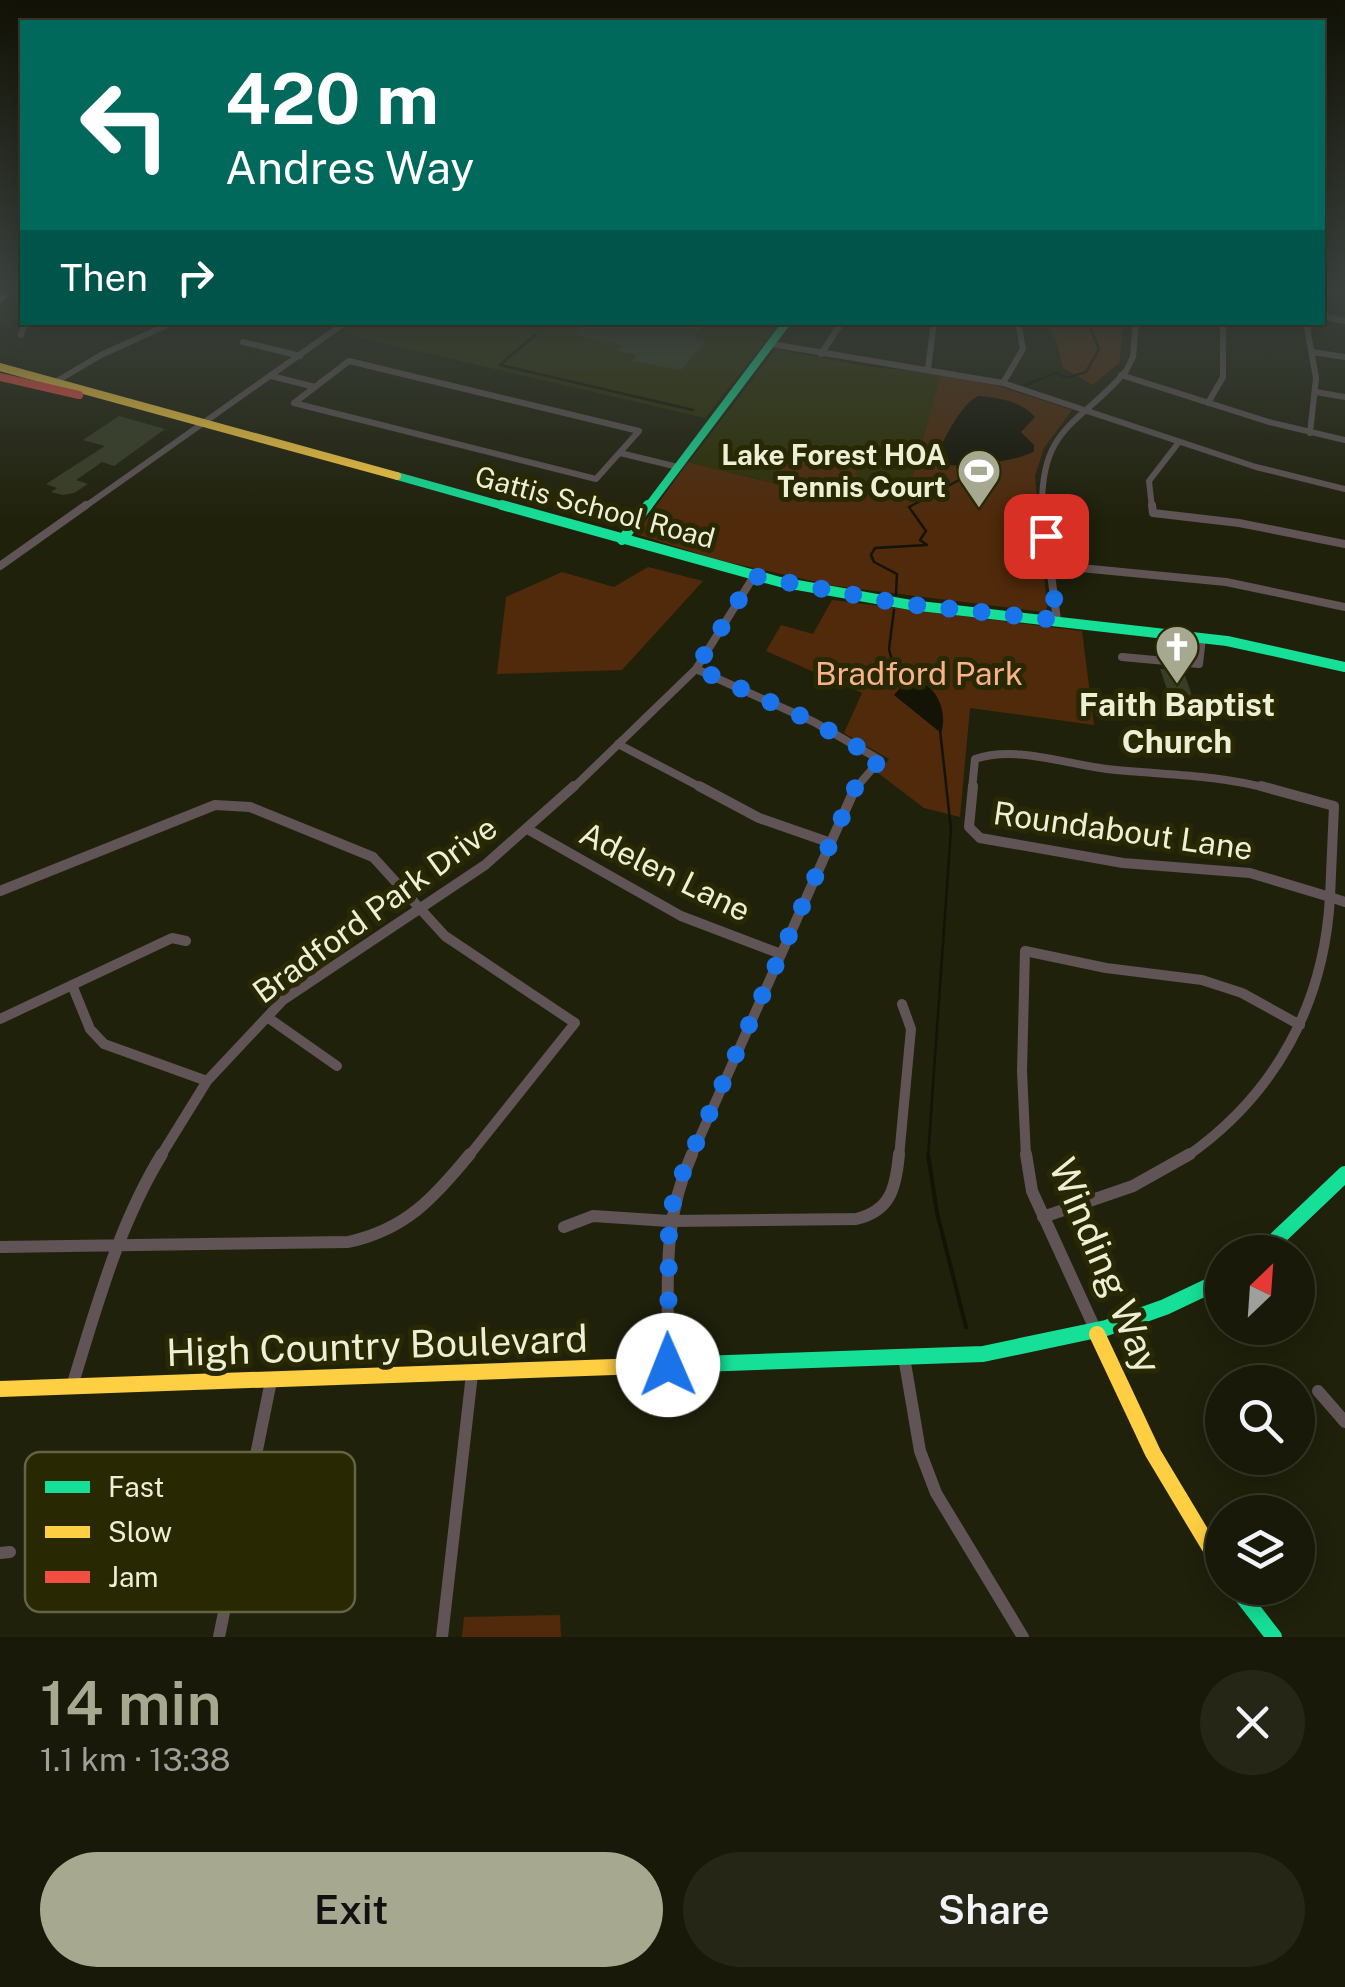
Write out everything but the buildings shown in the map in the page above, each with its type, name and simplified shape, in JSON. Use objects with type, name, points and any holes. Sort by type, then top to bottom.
[{"type":"main road","name":"Gattis School Road","points":[[2,367],[754,576],[897,603],[1202,638],[1345,667]]},
{"type":"main road","points":[[622,540],[753,367]]},
{"type":"main road","name":"Gattis School Road","points":[[0,377],[136,406]]},
{"type":"main road","points":[[1281,1235],[1345,1174]]},
{"type":"main road","name":"High Country Boulevard","points":[[0,1389],[983,1354],[1097,1334],[1158,1312],[1205,1288]]},
{"type":"main road","name":"Winding Way","points":[[1097,1334],[1153,1453],[1205,1540]]},
{"type":"main road","points":[[1249,1605],[1274,1637]]},
{"type":"street","points":[[57,381],[80,367]]},
{"type":"street","points":[[0,566],[283,367]]},
{"type":"street","points":[[341,367],[294,404],[596,479],[639,430],[377,367]]},
{"type":"street","points":[[917,367],[1003,384],[1179,442],[1345,489]]},
{"type":"street","points":[[1003,384],[1013,367]]},
{"type":"street","points":[[1057,620],[1042,506],[1045,463],[1051,446],[1126,367]]},
{"type":"street","points":[[1208,403],[1224,378],[1224,367]]},
{"type":"street","points":[[1310,432],[1316,392],[1314,367]]},
{"type":"street","points":[[1121,375],[1345,440]]},
{"type":"street","points":[[271,376],[315,387]]},
{"type":"street","points":[[1316,392],[1345,397]]},
{"type":"street","points":[[1179,442],[1149,481],[1153,513],[1239,523],[1345,544]]},
{"type":"street","points":[[620,454],[678,467]]},
{"type":"street","points":[[1049,565],[1226,582],[1345,607]]},
{"type":"street","name":"Bradford Park Drive","points":[[72,1386],[117,1243],[142,1186],[207,1081],[267,1017],[307,982],[485,865],[529,830],[696,668],[754,576]]},
{"type":"street","points":[[1122,657],[1199,664],[1202,638]]},
{"type":"street","points":[[668,1365],[669,1222],[676,1188],[856,786],[880,760],[814,722],[696,668]]},
{"type":"street","points":[[618,744],[760,818],[831,843]]},
{"type":"street","name":"Roundabout Lane","points":[[1328,897],[1334,806],[1226,777],[1124,771],[987,752],[975,758],[968,821],[973,834],[991,842],[1123,863],[1250,873],[1328,897],[1345,902]]},
{"type":"street","points":[[0,891],[176,816],[232,805],[250,807],[373,857],[445,936],[575,1023],[437,1195],[410,1220],[382,1236],[348,1242],[0,1247]]},
{"type":"street","name":"Adelen Lane","points":[[529,830],[682,916],[780,954]]},
{"type":"street","points":[[1043,1216],[1144,1182],[1200,1146],[1255,1096],[1300,1025],[1321,970],[1328,897]]},
{"type":"street","points":[[0,1018],[172,938],[186,940]]},
{"type":"street","name":"Winding Way","points":[[1097,1334],[1032,1191],[1024,1146],[1025,951],[1106,968],[1202,980],[1242,994],[1300,1025]]},
{"type":"street","points":[[72,985],[90,1029],[104,1044],[207,1081]]},
{"type":"street","points":[[564,1227],[593,1216],[669,1222],[856,1220],[874,1214],[888,1202],[896,1185],[911,1029],[902,1004]]},
{"type":"street","points":[[267,1017],[337,1066]]},
{"type":"street","points":[[904,1357],[920,1451],[936,1493],[1023,1637]]},
{"type":"street","points":[[442,1637],[472,1374]]},
{"type":"street","points":[[257,1452],[271,1381]]},
{"type":"street","points":[[1318,1391],[1345,1422]]},
{"type":"street","points":[[219,1637],[224,1612]]},
{"type":"shaded area","points":[[488,367],[745,367],[705,418]]},
{"type":"shaded area","points":[[762,367],[877,367],[941,374],[911,481],[855,489],[834,498],[689,462]]},
{"type":"shaded area","points":[[979,396],[1016,404],[1035,417],[1021,432],[1034,445],[1034,451],[986,463],[936,464],[933,462],[953,424],[965,406]]},
{"type":"shaded area","points":[[908,679],[925,684],[937,697],[943,715],[941,733],[894,695]]},
{"type":"green space","points":[[1063,367],[1114,367],[1093,385]]},
{"type":"green space","points":[[941,374],[998,386],[1072,410],[1044,448],[1035,476],[1047,607],[1044,612],[835,586],[718,560],[636,534],[688,462],[834,498],[855,489],[911,481]]},
{"type":"green space","points":[[787,457],[840,468],[839,462],[853,462],[858,477],[844,477],[840,469],[839,483],[776,478]]},
{"type":"green space","points":[[648,567],[703,581],[622,670],[497,674],[506,597],[562,572],[614,587]]},
{"type":"green space","name":"Bradford Park","points":[[832,600],[1082,631],[1094,725],[970,708],[960,817],[924,808],[878,773],[889,759],[844,733],[862,693],[766,651],[781,625],[813,634]]},
{"type":"green space","points":[[560,1615],[561,1637],[462,1637],[464,1617]]},
{"type":"waterway","points":[[510,367],[693,410]]},
{"type":"waterway","points":[[1025,385],[1056,373],[1067,378],[1089,367]]},
{"type":"waterway","points":[[896,595],[897,574],[874,562],[871,555],[875,548],[927,545],[920,540],[926,531],[909,507],[961,479],[957,465]]},
{"type":"waterway","points":[[892,661],[889,649],[894,610]]},
{"type":"waterway","points":[[928,1155],[951,829],[940,730]]},
{"type":"waterway","points":[[928,1155],[937,1213],[966,1327]]},
{"type":"traffic: fast","points":[[622,540],[753,367]]},
{"type":"traffic: fast","points":[[397,476],[780,582],[911,605],[1227,641],[1345,667]]},
{"type":"traffic: fast","points":[[1281,1235],[1345,1174]]},
{"type":"traffic: fast","points":[[642,1366],[983,1354],[1106,1328],[1205,1288]]},
{"type":"traffic: fast","points":[[1249,1605],[1274,1637]]},
{"type":"traffic: slow","points":[[1,367],[397,476]]},
{"type":"traffic: slow","points":[[1097,1334],[1153,1453],[1205,1540]]},
{"type":"traffic: slow","points":[[0,1389],[642,1366]]},
{"type":"traffic: jam","points":[[0,377],[79,395]]},
{"type":"place","name":"Lake Forest HOA Tennis Court","points":[[979,509]]},
{"type":"place","name":"Faith Baptist Church","points":[[1177,685]]},
{"type":"route","points":[[668,1365],[669,1222],[676,1188],[856,786],[880,760],[814,722],[696,668],[754,576],[897,603],[1057,620],[1046,536]]}]
